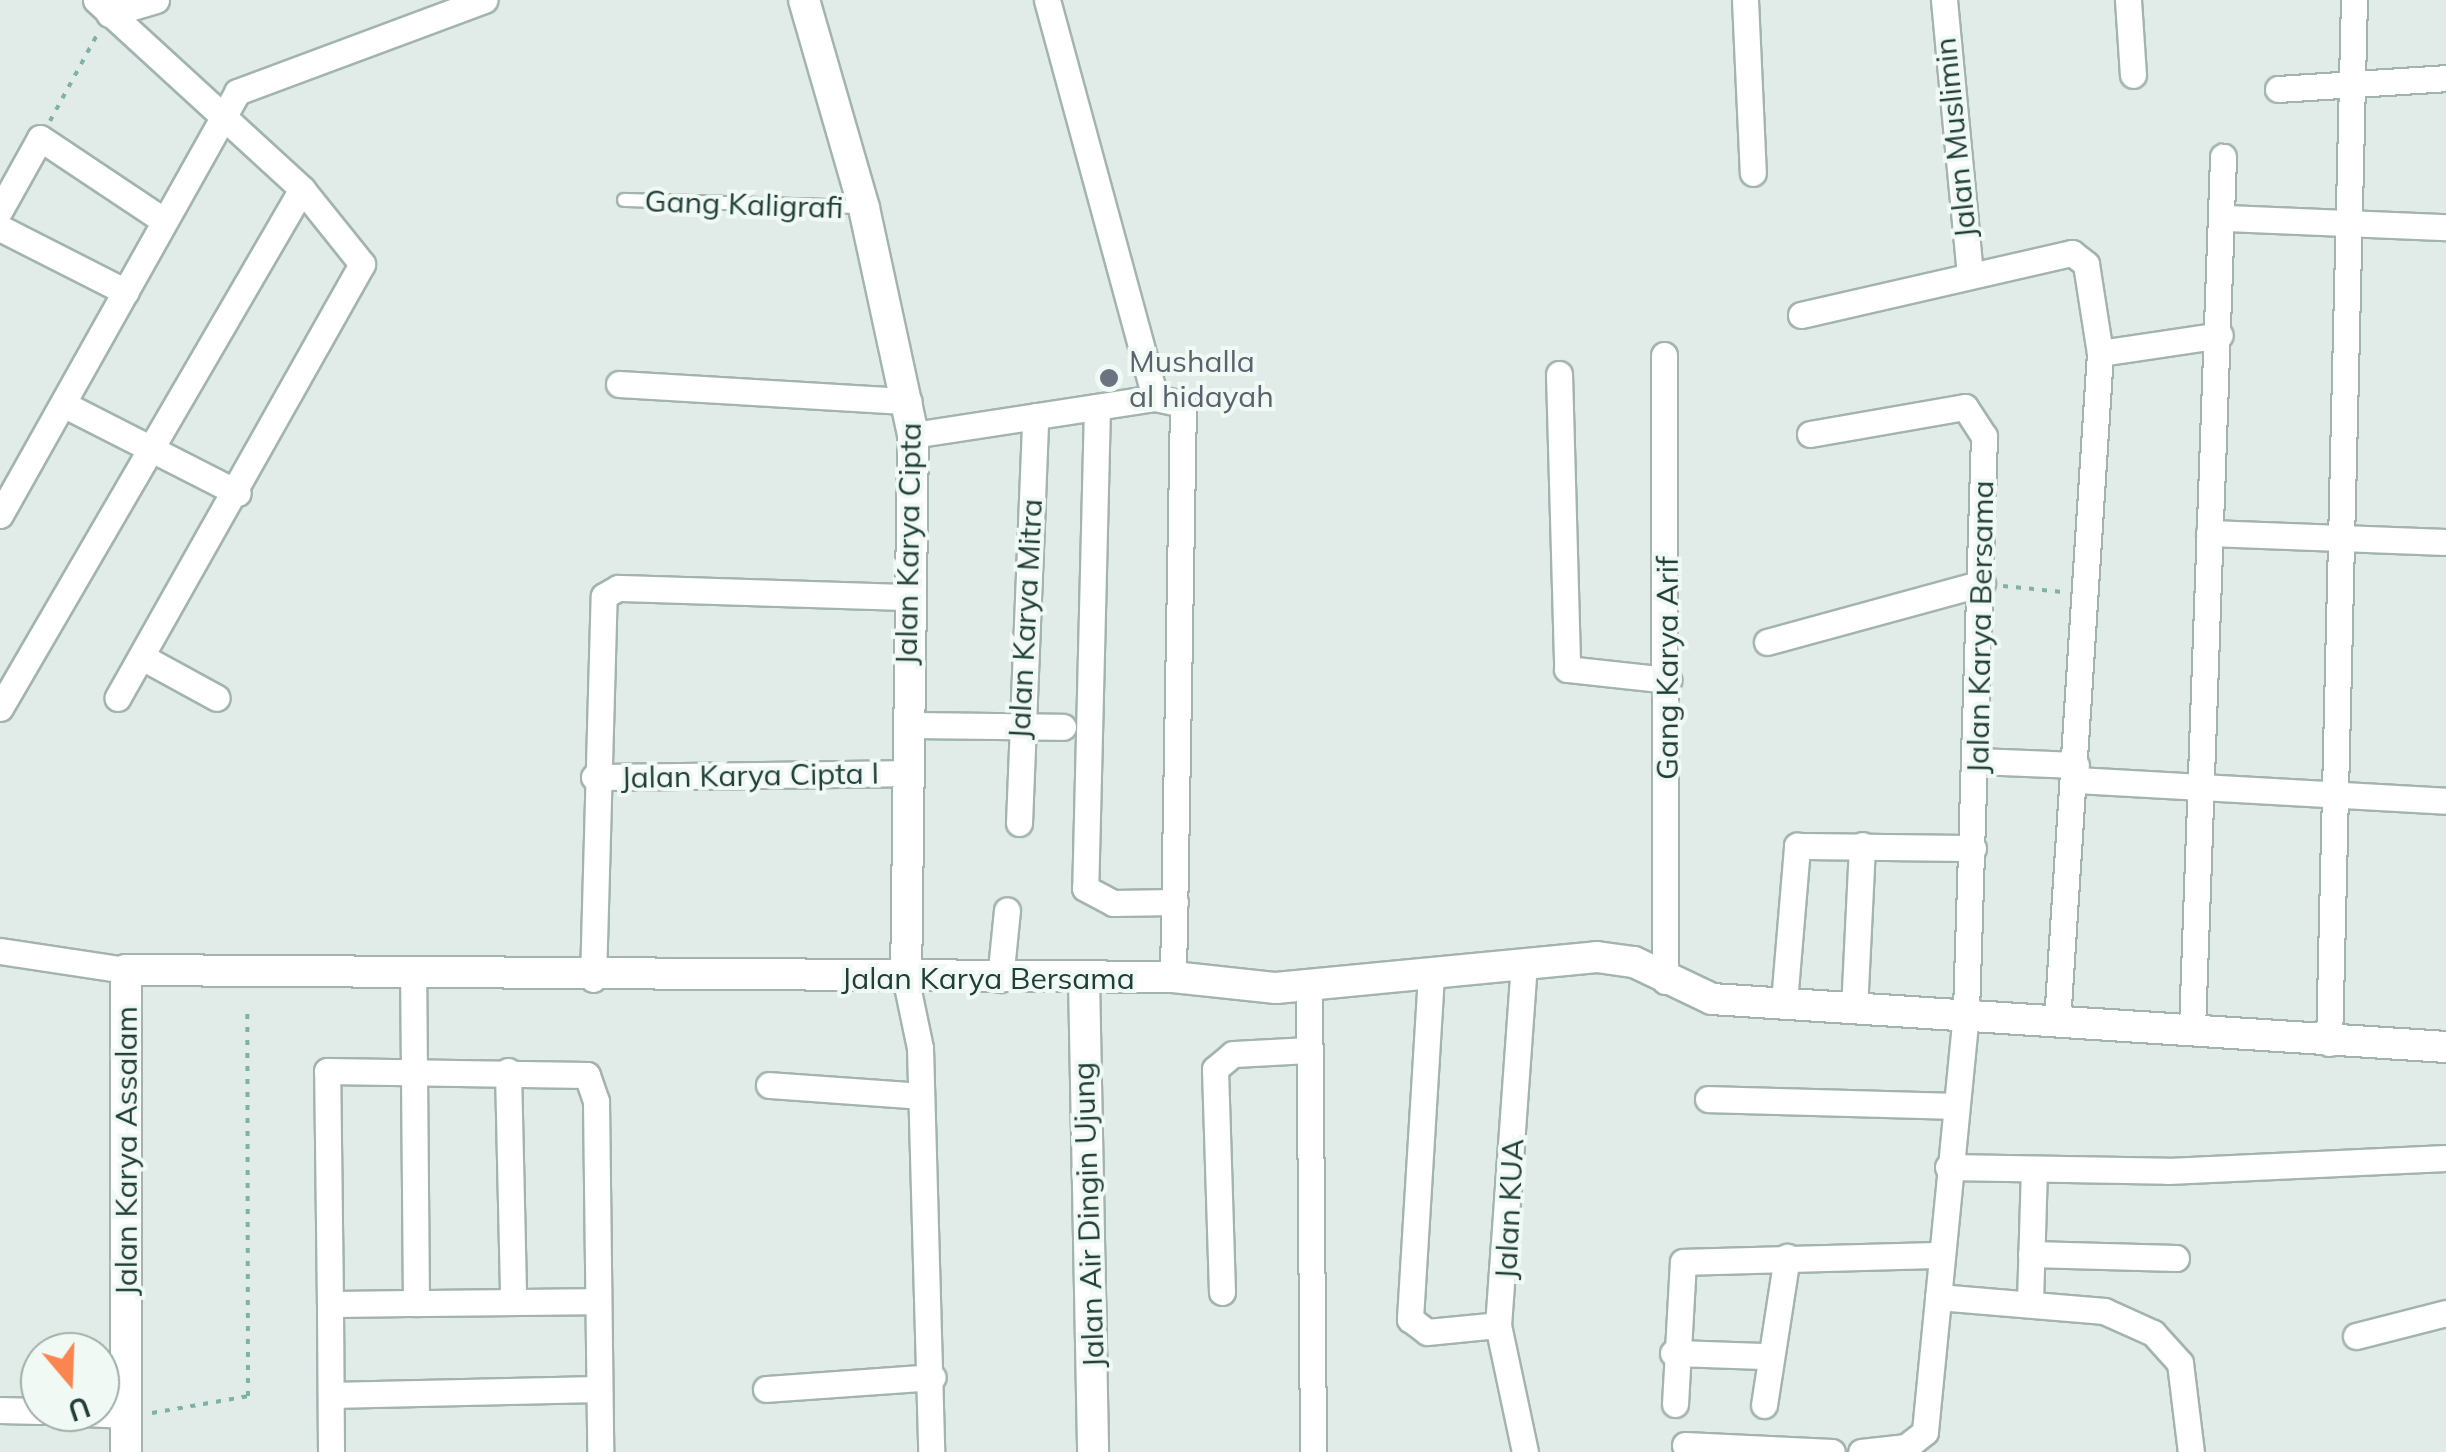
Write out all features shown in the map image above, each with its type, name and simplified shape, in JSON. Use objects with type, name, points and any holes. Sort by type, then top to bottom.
[{"type":"street","points":[[103,7],[156,0]]},
{"type":"street","points":[[0,515],[126,292],[220,114],[252,81],[484,0]]},
{"type":"street","name":"Jalan Karya Cipta","points":[[804,0],[864,208],[909,401],[913,434],[906,725],[906,981]]},
{"type":"street","points":[[1047,0],[1155,398]]},
{"type":"street","points":[[1745,0],[1753,173]]},
{"type":"street","name":"Jalan Muslimin","points":[[1944,0],[1970,275]]},
{"type":"street","points":[[2128,0],[2133,75]]},
{"type":"street","points":[[2330,1043],[2342,793],[2342,542],[2359,78],[2354,0]]},
{"type":"street","points":[[103,7],[302,188],[359,254],[362,270],[238,493],[117,698]]},
{"type":"street","points":[[2278,89],[2359,78],[2446,78]]},
{"type":"street","points":[[0,210],[40,138],[163,220]]},
{"type":"street","points":[[2192,1028],[2199,783],[2227,218],[2223,157]]},
{"type":"street","points":[[0,708],[302,188]]},
{"type":"street","points":[[2227,218],[2355,227],[2446,228]]},
{"type":"street","points":[[0,228],[126,292]]},
{"type":"street","points":[[1801,315],[1970,275],[2083,258],[2100,353],[2057,1022]]},
{"type":"street","points":[[2100,353],[2220,335]]},
{"type":"street","name":"Gang Karya Arif","points":[[1664,355],[1668,680],[1665,981]]},
{"type":"street","points":[[1558,374],[1567,668],[1668,680]]},
{"type":"street","points":[[619,384],[909,401]]},
{"type":"street","points":[[913,434],[1155,398],[1174,398],[1185,413],[1172,977]]},
{"type":"street","points":[[62,404],[238,493]]},
{"type":"street","points":[[1097,407],[1085,888],[1113,902],[1175,902]]},
{"type":"street","name":"Jalan Karya Bersama","points":[[1810,434],[1965,407],[1976,414],[1984,436],[1977,762],[1966,1013]]},
{"type":"street","name":"Jalan Karya Mitra","points":[[1018,823],[1018,725],[1035,416]]},
{"type":"street","points":[[2210,533],[2342,542],[2446,542]]},
{"type":"street","points":[[1767,642],[1982,584]]},
{"type":"street","points":[[593,980],[594,778],[610,590],[908,597]]},
{"type":"street","points":[[142,657],[218,698]]},
{"type":"street","points":[[906,725],[1063,728]]},
{"type":"street","points":[[1977,762],[2446,801]]},
{"type":"street","name":"Jalan Karya Cipta I","points":[[594,778],[907,773]]},
{"type":"street","points":[[1784,1002],[1791,854],[1801,844],[1973,848]]},
{"type":"street","points":[[1854,1010],[1862,845]]},
{"type":"street","points":[[1000,979],[1007,910]]},
{"type":"street","name":"Jalan Karya Bersama","points":[[0,952],[126,970],[593,980],[1172,977],[1309,985],[1524,964],[1634,962],[1665,981],[1712,999],[2192,1028],[2330,1043],[2446,1047]]},
{"type":"street","name":"Jalan KUA","points":[[1524,964],[1498,1325],[1525,1452]]},
{"type":"street","name":"Jalan Karya Assalam","points":[[126,970],[126,1452]]},
{"type":"street","points":[[1431,974],[1410,1319],[1427,1332],[1498,1325]]},
{"type":"street","points":[[413,977],[416,1302]]},
{"type":"street","name":"Jalan Air Dingin Ujung","points":[[1084,978],[1093,1452]]},
{"type":"street","points":[[906,981],[921,1096],[932,1377],[931,1452]]},
{"type":"street","points":[[1309,985],[1313,1452]]},
{"type":"street","points":[[1861,1452],[1906,1446],[1925,1432],[1966,1013]]},
{"type":"street","points":[[2446,1035],[2446,1047]]},
{"type":"street","points":[[1222,1292],[1215,1069],[1233,1054],[1310,1050]]},
{"type":"street","points":[[331,1452],[324,1074],[413,1068],[592,1079],[600,1452]]},
{"type":"street","points":[[508,1071],[513,1300]]},
{"type":"street","points":[[768,1085],[921,1096]]},
{"type":"street","points":[[1708,1100],[1954,1106]]},
{"type":"street","points":[[1948,1168],[2034,1170],[2446,1158]]},
{"type":"street","points":[[2030,1302],[2034,1170]]},
{"type":"street","points":[[2031,1254],[2176,1258]]},
{"type":"street","points":[[1676,1404],[1673,1353],[1683,1262],[1941,1255]]},
{"type":"street","points":[[1764,1405],[1764,1356],[1788,1257]]},
{"type":"street","points":[[1938,1297],[2030,1302],[2104,1312],[2168,1346],[2185,1380],[2191,1452]]},
{"type":"street","points":[[330,1304],[598,1301]]},
{"type":"street","points":[[2356,1336],[2446,1313]]},
{"type":"street","points":[[1673,1353],[1764,1356]]},
{"type":"street","points":[[766,1389],[932,1377]]},
{"type":"street","points":[[330,1395],[597,1389]]},
{"type":"street","points":[[120,1416],[125,1416]]},
{"type":"street","points":[[1685,1445],[1832,1452]]},
{"type":"lane","name":"Gang Kaligrafi","points":[[624,200],[864,208]]},
{"type":"path","points":[[40,138],[103,7]]},
{"type":"path","points":[[1982,584],[2083,592]]},
{"type":"path","points":[[125,1416],[248,1396],[247,1012]]},
{"type":"place","name":"Mushalla al hidayah","points":[[1109,378]]}]
